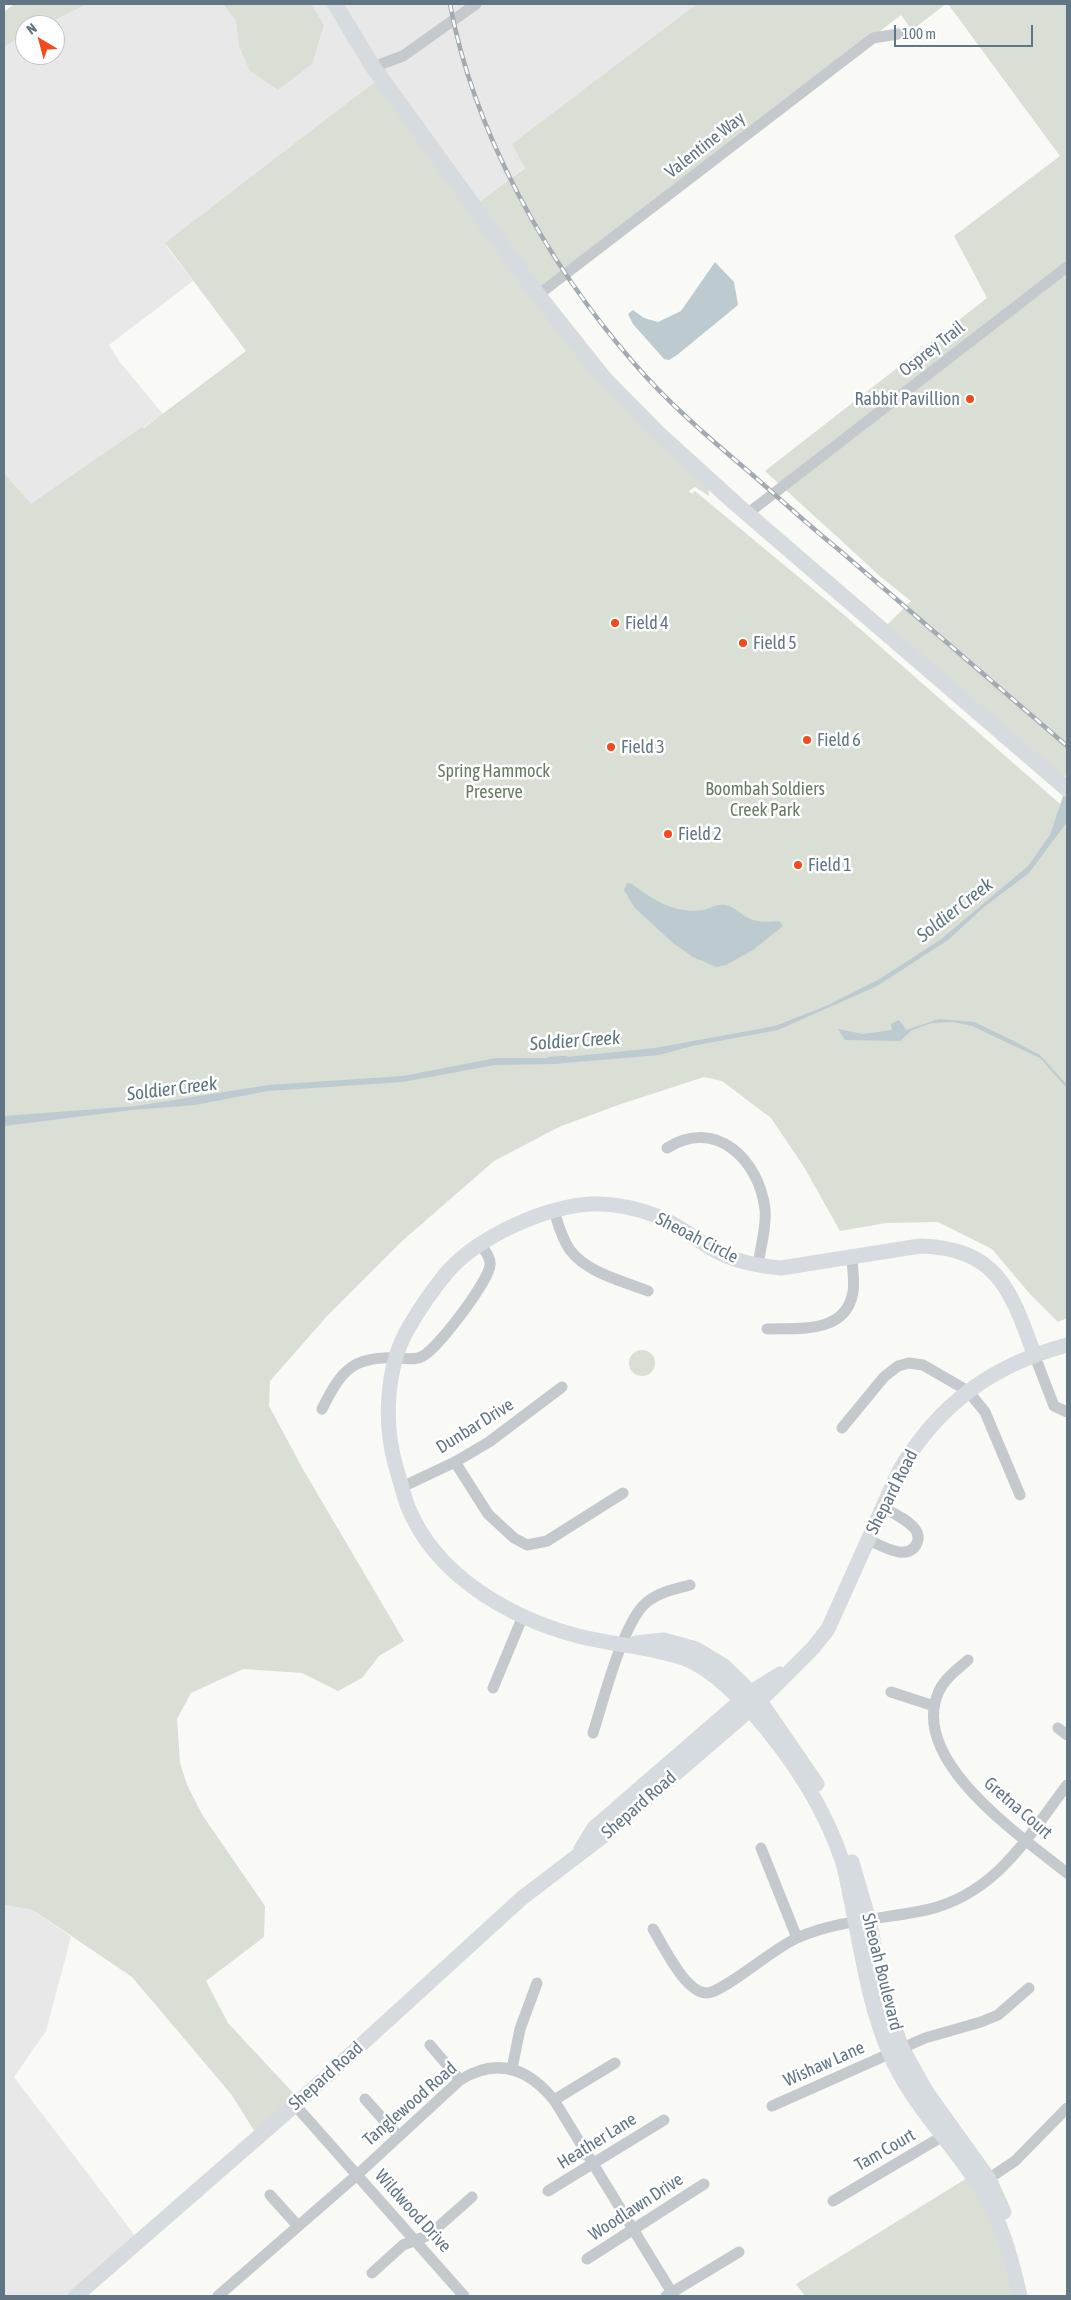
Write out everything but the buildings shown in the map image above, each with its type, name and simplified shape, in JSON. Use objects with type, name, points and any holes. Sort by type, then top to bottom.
[{"type":"main road","points":[[335,4],[373,67],[538,296],[604,378],[659,434],[747,514],[1064,786]]},
{"type":"street","points":[[373,67],[403,56],[476,4]]},
{"type":"street","name":"Valentine Way","points":[[538,296],[873,38],[898,34]]},
{"type":"street","name":"Osprey Trail","points":[[747,514],[1067,267]]},
{"type":"street","points":[[667,1148],[688,1138],[704,1136],[717,1140],[745,1161],[762,1194],[765,1212],[758,1266]]},
{"type":"street","name":"Sheoah Circle","points":[[751,1701],[690,1660],[622,1644],[577,1636],[523,1616],[486,1596],[462,1579],[448,1565],[419,1526],[409,1509],[393,1456],[388,1407],[396,1358],[405,1333],[448,1271],[481,1245],[513,1226],[554,1211],[589,1204],[613,1204],[636,1209],[664,1219],[718,1252],[758,1266],[781,1268],[920,1246],[941,1246],[967,1253],[984,1264],[1010,1293],[1034,1354]]},
{"type":"street","points":[[554,1211],[570,1250],[580,1260],[601,1272],[648,1291]]},
{"type":"street","points":[[322,1409],[338,1380],[360,1361],[370,1358],[416,1359],[422,1357],[456,1322],[489,1273],[490,1260],[481,1245]]},
{"type":"street","points":[[767,1329],[815,1328],[838,1319],[851,1301],[853,1290],[852,1257]]},
{"type":"street","name":"Shepard Road","points":[[76,2296],[295,2105],[522,1898],[602,1838],[751,1701],[774,1676],[789,1671],[813,1648],[828,1629],[882,1507],[913,1448],[945,1410],[968,1391],[1002,1369],[1034,1354],[1067,1345]]},
{"type":"street","points":[[1034,1354],[1054,1406],[1067,1412]]},
{"type":"street","points":[[842,1428],[884,1377],[898,1366],[909,1363],[923,1365],[968,1391],[985,1412],[1020,1495]]},
{"type":"street","name":"Dunbar Drive","points":[[402,1487],[455,1462],[489,1442],[562,1387]]},
{"type":"street","points":[[455,1462],[488,1514],[514,1538],[527,1545],[547,1541],[591,1510],[623,1493]]},
{"type":"street","points":[[868,1540],[894,1552],[905,1553],[913,1549],[917,1543],[918,1535],[909,1522],[882,1507]]},
{"type":"street","points":[[593,1733],[622,1644],[635,1615],[645,1603],[658,1594],[690,1585]]},
{"type":"street","points":[[493,1688],[523,1616]]},
{"type":"street","name":"Gretna Court","points":[[968,1660],[949,1677],[940,1689],[934,1706],[932,1716],[942,1748],[960,1778],[997,1818],[1067,1874]]},
{"type":"street","points":[[892,1692],[934,1706]]},
{"type":"street","name":"Sheoah Boulevard","points":[[751,1701],[819,1809],[843,1864],[862,1921],[873,2008],[896,2051],[914,2098],[948,2133],[984,2182],[1004,2225],[1026,2296]]},
{"type":"street","points":[[653,1928],[690,1986],[707,1993],[718,1990],[768,1954],[797,1938],[862,1921],[926,1910],[969,1894],[994,1876],[1026,1840],[1067,1786]]},
{"type":"street","points":[[761,1848],[797,1938]]},
{"type":"street","points":[[512,2070],[520,2029],[537,1983]]},
{"type":"street","name":"Wishaw Lane","points":[[772,2106],[896,2051],[998,2015],[1029,1988]]},
{"type":"street","points":[[430,2045],[460,2080]]},
{"type":"street","points":[[554,2100],[615,2062]]},
{"type":"street","name":"Tanglewood Road","points":[[224,2294],[460,2080],[472,2072],[498,2067],[531,2076],[554,2100],[634,2229],[671,2295]]},
{"type":"street","points":[[364,2099],[398,2136]]},
{"type":"street","name":"Wildwood Drive","points":[[295,2105],[464,2296]]},
{"type":"street","points":[[984,2182],[1015,2161],[1067,2108]]},
{"type":"street","name":"Heather Lane","points":[[548,2191],[664,2120]]},
{"type":"street","name":"Tam Court","points":[[833,2201],[948,2133]]},
{"type":"street","name":"Woodlawn Drive","points":[[587,2259],[704,2184]]},
{"type":"street","points":[[270,2195],[298,2226]]},
{"type":"street","points":[[372,2273],[403,2245],[429,2235],[472,2197]]},
{"type":"street","points":[[671,2295],[739,2252]]},
{"type":"street","name":"Sheoah Boulevard","points":[[1014,2256],[1020,2296]]},
{"type":"shaded area","points":[[87,4],[223,4],[236,21],[239,46],[323,25],[311,4],[330,4],[376,81],[166,246],[193,281],[109,345],[119,361],[163,414],[31,505],[4,473],[4,47],[15,40],[15,65],[65,65],[65,15]]},
{"type":"shaded area","points":[[341,4],[697,4],[712,26],[478,203],[381,71]]},
{"type":"shaded area","points":[[715,262],[734,282],[738,305],[677,355],[669,360],[664,359],[633,324],[628,314],[633,310],[644,318],[658,322],[681,311]]},
{"type":"shaded area","points":[[1067,784],[1067,822],[1029,873],[984,907],[948,940],[877,986],[778,1030],[692,1046],[659,1055],[554,1064],[495,1065],[403,1082],[268,1091],[195,1105],[132,1110],[4,1126],[4,1116],[136,1106],[268,1085],[403,1076],[496,1058],[557,1058],[655,1048],[775,1026],[826,1006],[878,980],[940,940],[1028,866],[1050,835]]},
{"type":"shaded area","points":[[627,883],[674,908],[693,911],[725,905],[753,920],[779,921],[783,926],[753,950],[726,965],[716,967],[693,957],[673,943],[634,907],[624,890]]},
{"type":"shaded area","points":[[939,1019],[974,1022],[1040,1055],[1067,1083],[1067,1088],[1040,1058],[972,1026],[953,1022],[932,1023],[912,1030],[900,1041],[845,1040],[838,1029],[863,1034],[892,1030],[891,1024],[899,1020],[906,1030]]},
{"type":"shaded area","points":[[4,1905],[33,1910],[71,1937],[46,2031],[14,2077],[136,2237],[68,2296],[4,2296]]},
{"type":"green space","points":[[14,4],[87,4],[65,15],[15,15],[15,40],[4,47],[4,12]]},
{"type":"green space","points":[[223,4],[311,4],[324,25],[312,64],[278,90],[250,71],[239,46],[236,21]]},
{"type":"green space","points":[[697,4],[946,4],[912,30],[901,15],[541,292],[478,203],[525,168],[512,144]]},
{"type":"green space","points":[[948,4],[1067,4],[1067,771],[1064,780],[886,626],[911,601],[882,578],[765,471],[987,298],[954,236],[1060,156]]},
{"type":"green space","name":"Spring Hammock Preserve","points":[[376,81],[534,298],[708,485],[709,496],[695,487],[689,491],[692,494],[695,491],[843,614],[1067,810],[1067,1318],[1058,1322],[1030,1294],[992,1249],[938,1222],[886,1223],[840,1231],[804,1167],[771,1118],[722,1081],[704,1077],[618,1105],[559,1127],[494,1161],[401,1242],[328,1315],[270,1381],[269,1406],[304,1471],[404,1641],[379,1656],[362,1678],[338,1691],[302,1673],[243,1669],[191,1693],[177,1719],[180,1763],[187,1785],[203,1816],[265,1906],[264,1937],[206,1981],[228,2023],[296,2096],[255,2132],[231,2094],[132,1977],[33,1910],[4,1905],[4,473],[31,504],[142,427],[144,428],[246,351],[165,243]]},
{"type":"green space","points":[[642,1350],[651,1354],[655,1363],[651,1372],[642,1376],[633,1372],[629,1363],[633,1354]]},
{"type":"green space","points":[[967,2178],[992,2218],[1015,2296],[805,2296],[796,2284]]},
{"type":"waterway","name":"Soldier Creek","points":[[549,1058],[566,1057]]},
{"type":"railway","points":[[450,4],[461,52],[477,100],[496,148],[518,194],[572,282],[601,323],[633,362],[703,432],[1067,746]]},
{"type":"place","name":"Rabbit Pavillion","points":[[970,399]]},
{"type":"place","name":"Field 4","points":[[615,623]]},
{"type":"place","name":"Field 5","points":[[743,643]]},
{"type":"place","name":"Field 6","points":[[807,740]]},
{"type":"place","name":"Field 3","points":[[611,747]]},
{"type":"place","name":"Field 2","points":[[668,834]]},
{"type":"place","name":"Field 1","points":[[798,865]]},
{"type":"park label","name":"Boombah Soldiers Creek Park","points":[[765,800]]}]
